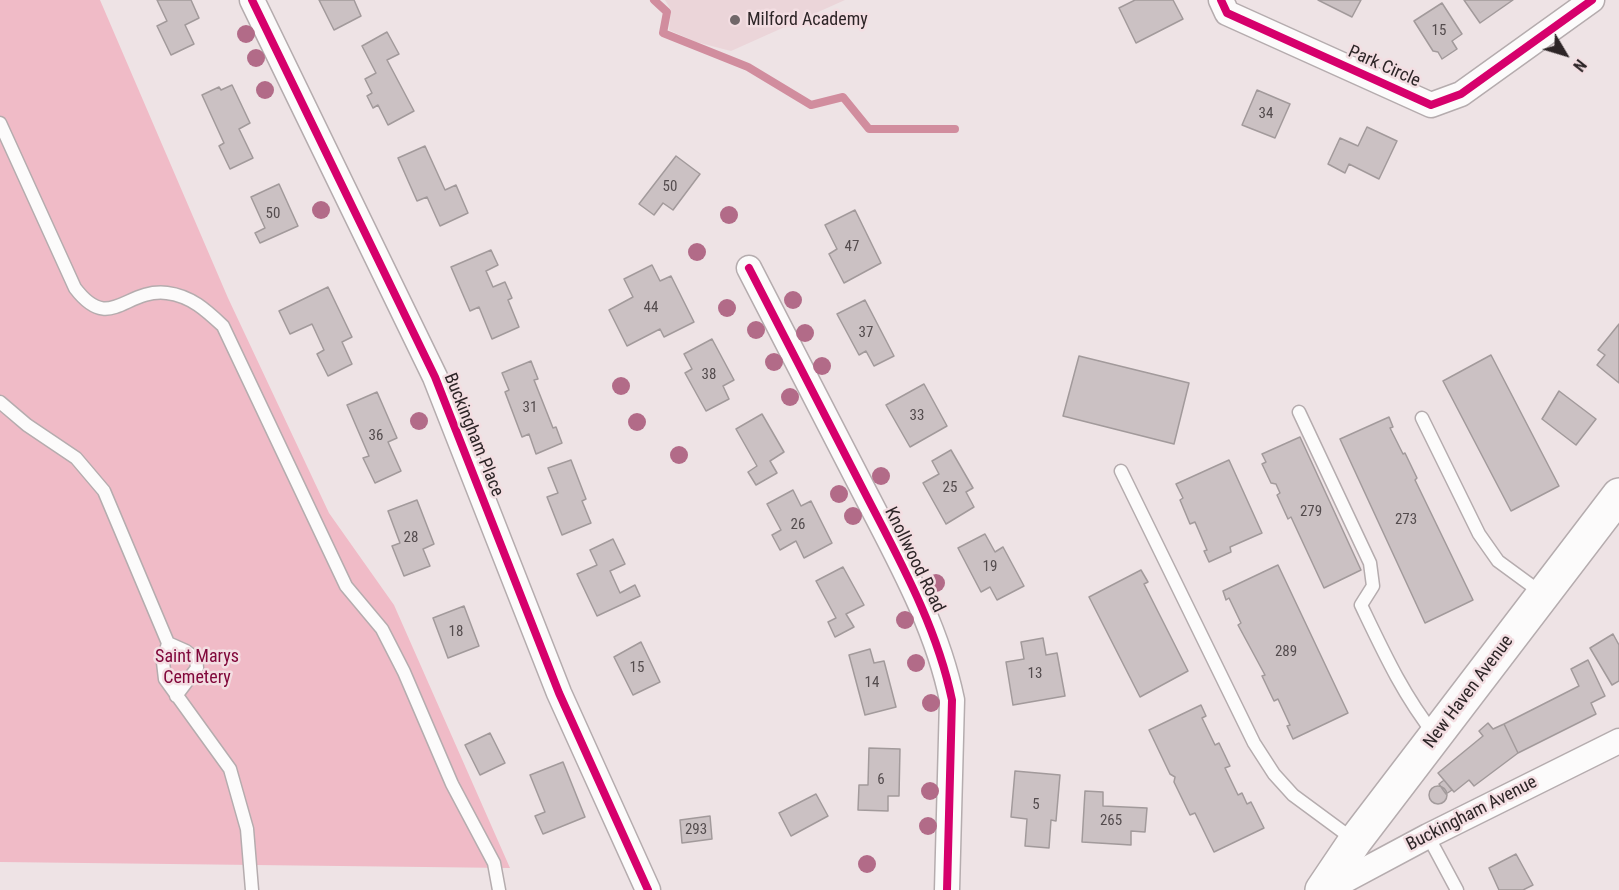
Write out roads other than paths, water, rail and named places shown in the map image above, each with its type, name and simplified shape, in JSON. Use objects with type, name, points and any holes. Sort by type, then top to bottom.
[{"type":"main road","name":"New Haven Avenue","points":[[1322,890],[1355,841],[1619,495]]},
{"type":"street","name":"Buckingham Place","points":[[252,0],[435,377],[559,693],[648,890]]},
{"type":"street","name":"Park Circle","points":[[1221,0],[1227,13],[1431,105],[1461,94],[1592,0]]},
{"type":"street","name":"Knollwood Road","points":[[749,268],[904,569],[936,640],[946,671],[952,700],[947,890]]},
{"type":"street","name":"Buckingham Avenue","points":[[1326,890],[1428,836],[1619,741]]},
{"type":"lane","points":[[0,123],[75,288],[85,301],[93,307],[110,309],[142,295],[167,293],[196,302],[223,326],[346,586],[382,629],[404,672],[452,784],[494,862],[499,890]]},
{"type":"lane","points":[[0,402],[76,458],[104,491],[168,643],[163,662],[165,679],[230,769],[247,829],[252,890]]},
{"type":"lane","points":[[1299,412],[1370,563],[1373,586],[1361,605],[1395,676],[1414,709],[1435,736]]},
{"type":"lane","points":[[1422,418],[1479,534],[1498,561],[1544,595]]},
{"type":"lane","points":[[1121,471],[1254,743],[1274,774],[1293,795],[1355,841]]},
{"type":"lane","points":[[168,643],[186,651],[196,659],[197,668],[176,696]]},
{"type":"lane","points":[[1428,836],[1457,890]]},
{"type":"waterway","points":[[654,0],[667,12],[663,33],[748,67],[811,105],[843,97],[869,129],[955,129]]},
{"type":"place","name":"Milford Academy","points":[[735,20]]},
{"type":"park label","name":"Saint Marys Cemetery","points":[[197,667]]}]
